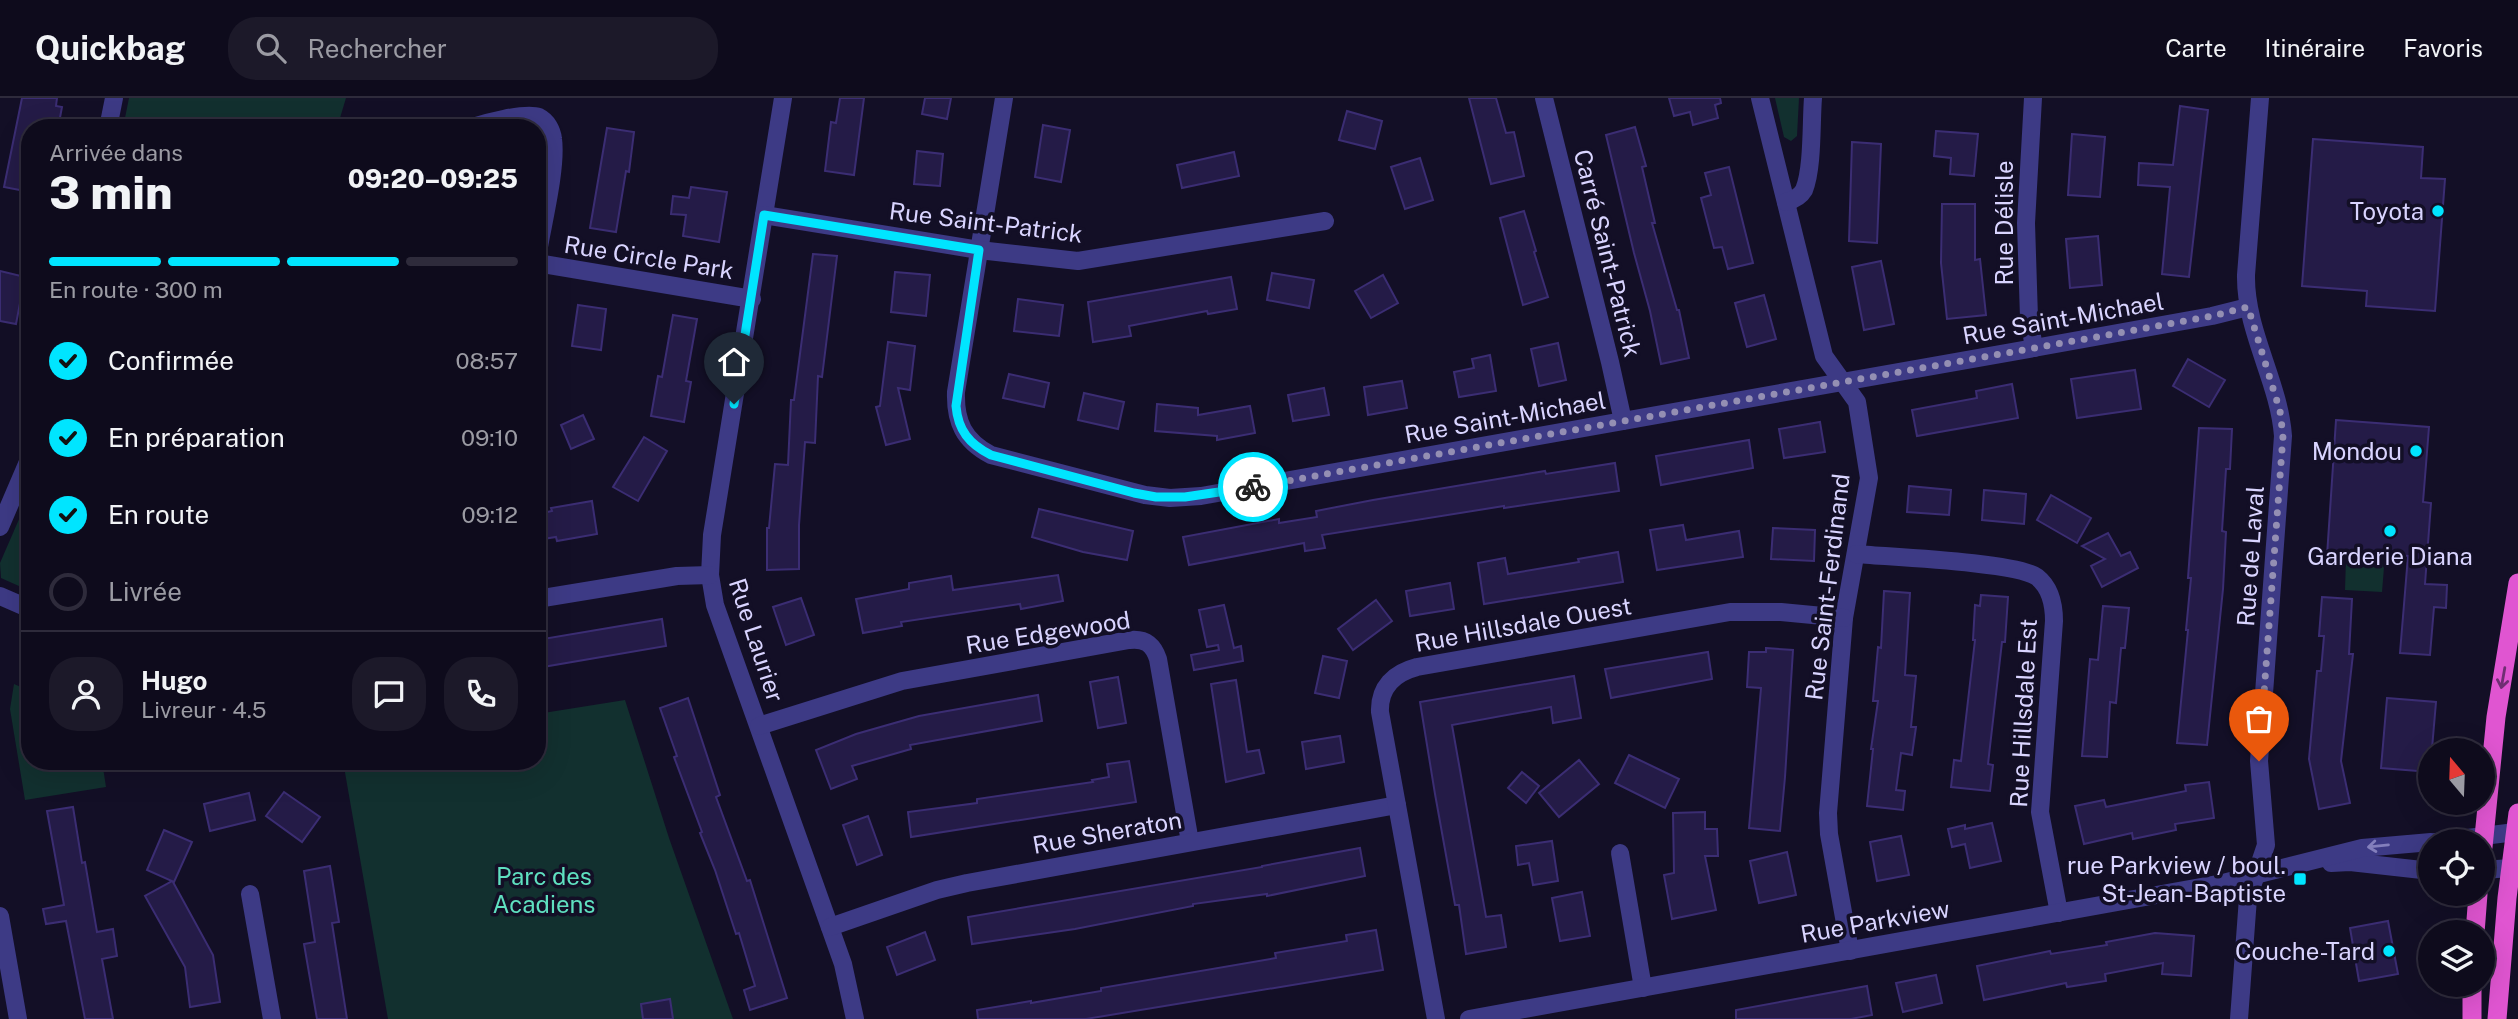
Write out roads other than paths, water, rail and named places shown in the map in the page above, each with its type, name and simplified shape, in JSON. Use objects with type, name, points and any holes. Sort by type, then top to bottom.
[{"type":"highway","points":[[2485,829],[2496,717],[2518,583]]},
{"type":"highway","points":[[2517,590],[2518,601]]},
{"type":"highway","points":[[2497,1019],[2517,826]]},
{"type":"highway","points":[[2472,997],[2472,1019]]},
{"type":"street","points":[[110,119],[114,98]]},
{"type":"street","name":"Rue Laurier","points":[[783,98],[712,535],[710,575],[715,605],[843,964],[855,1019]]},
{"type":"street","points":[[979,250],[1004,98]]},
{"type":"street","name":"Carré Saint-Patrick","points":[[1544,98],[1623,421]]},
{"type":"street","name":"Rue Saint-Ferdinand","points":[[1760,98],[1824,356],[1857,402],[1869,478],[1844,618],[1828,823],[1850,951]]},
{"type":"street","points":[[1786,202],[1799,196],[1804,190],[1813,98]]},
{"type":"street","name":"Rue Délisle","points":[[2033,98],[2025,223],[2029,323],[2034,348]]},
{"type":"street","name":"Rue de Laval","points":[[2239,1019],[2248,898],[2266,845],[2259,761],[2283,436],[2280,411],[2248,307],[2246,275],[2260,98]]},
{"type":"street","name":"Rue Circle Park","points":[[512,119],[527,116],[542,119]]},
{"type":"street","name":"Rue Circle Park","points":[[546,125],[553,138],[546,200]]},
{"type":"street","name":"Rue Saint-Patrick","points":[[764,215],[979,250],[1077,261],[1325,221]]},
{"type":"street","name":"Rue Saint-Michael","points":[[979,250],[956,406],[957,417],[965,435],[979,449],[991,455],[1134,493],[1185,497],[2034,348],[2248,307]]},
{"type":"street","name":"Rue Circle Park","points":[[546,265],[752,299]]},
{"type":"street","points":[[0,527],[21,478]]},
{"type":"street","name":"Rue Hillsdale Est","points":[[1856,554],[2009,568],[2036,577],[2049,592],[2054,621],[2040,812],[2059,913]]},
{"type":"street","points":[[546,598],[677,576],[710,575]]},
{"type":"street","points":[[0,596],[21,605]]},
{"type":"street","name":"Rue Hillsdale Ouest","points":[[1436,1019],[1380,702],[1385,687],[1407,669],[1730,612],[1781,612],[1844,618]]},
{"type":"street","name":"Rue Edgewood","points":[[759,726],[902,681],[1129,640],[1144,640],[1154,648],[1158,659],[1190,842]]},
{"type":"street","name":"Rue Sheraton","points":[[830,927],[950,886],[1397,805]]},
{"type":"street","name":"Rue Parkview","points":[[2495,837],[2517,826]]},
{"type":"street","name":"Rue Parkview","points":[[1469,1019],[2223,883],[2362,848],[2418,843]]},
{"type":"street","points":[[1620,853],[1643,988]]},
{"type":"street","name":"Rue Parkview","points":[[2289,866],[2350,862],[2418,870]]},
{"type":"street","points":[[2495,869],[2514,867]]},
{"type":"street","points":[[250,894],[272,1019]]},
{"type":"street","points":[[0,916],[18,1019]]},
{"type":"place","name":"Toyota","points":[[2438,211]]},
{"type":"place","name":"Mondou","points":[[2416,451]]},
{"type":"place","name":"Garderie Diana","points":[[2390,531]]},
{"type":"place","name":"rue Parkview / boul. St-Jean-Baptiste","points":[[2300,879]]},
{"type":"place","name":"Couche-Tard","points":[[2389,951]]},
{"type":"park label","name":"Parc des Acadiens","points":[[544,890]]}]
